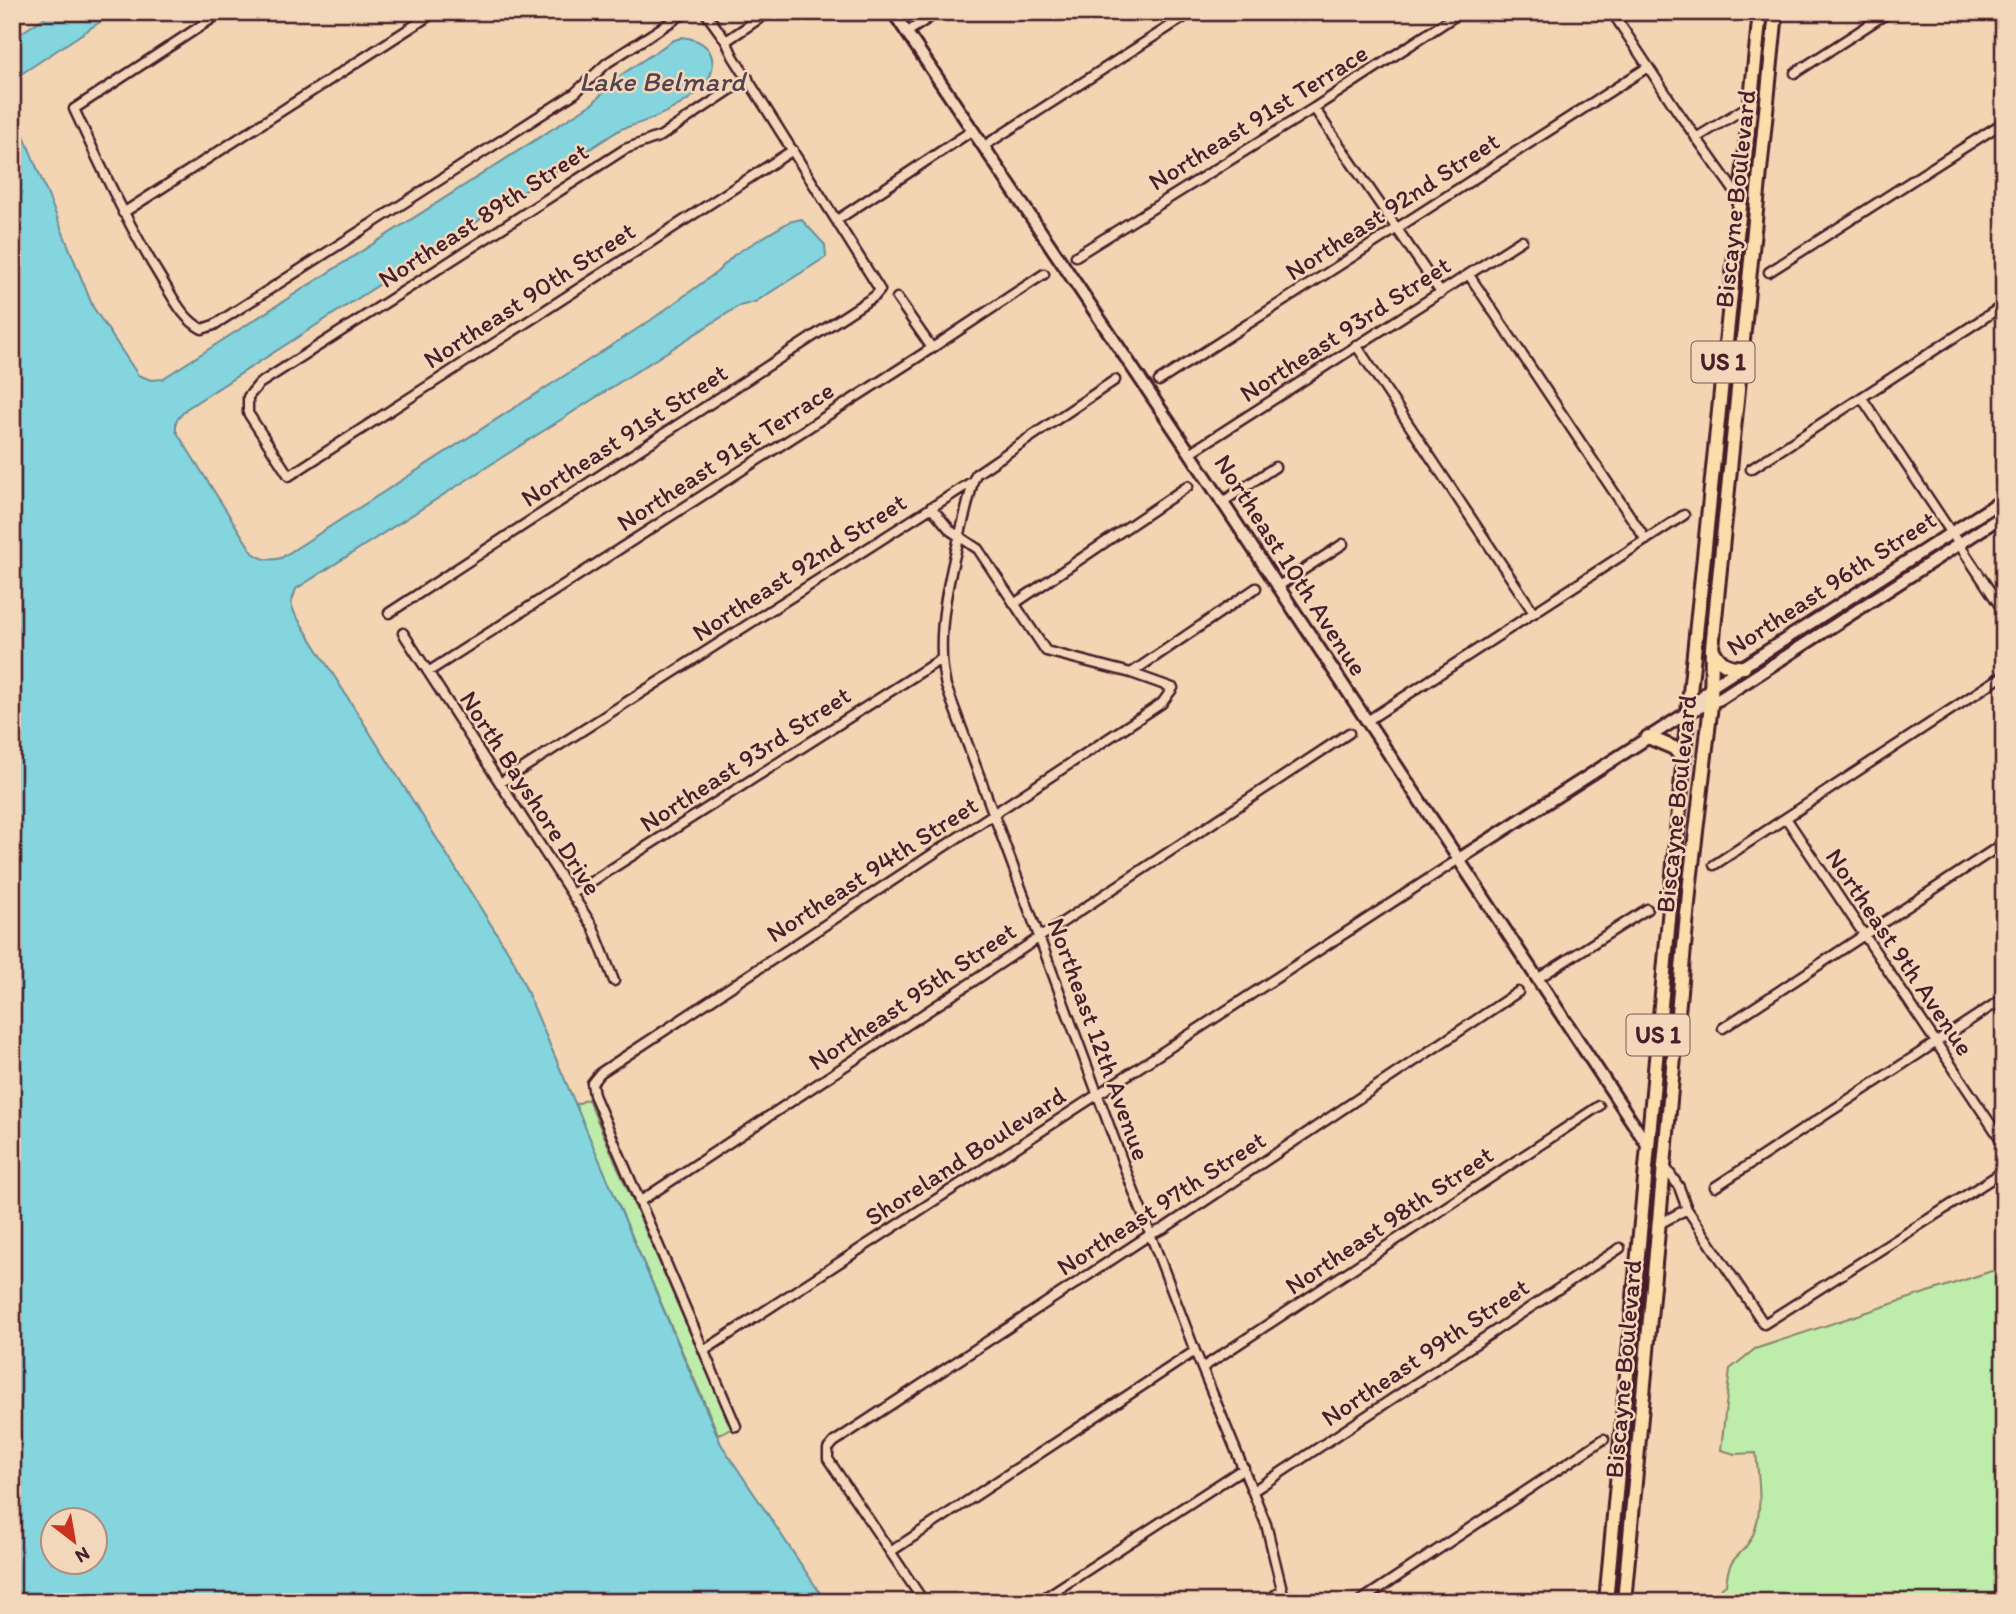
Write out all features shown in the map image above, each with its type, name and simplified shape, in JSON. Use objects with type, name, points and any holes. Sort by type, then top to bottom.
[{"type":"main road","name":"Biscayne Boulevard","points":[[1606,1602],[1688,712],[1760,12]]},
{"type":"main road","name":"Biscayne Boulevard","points":[[1624,1602],[1690,885],[1711,705],[1712,648],[1776,12]]},
{"type":"main road","points":[[1740,199],[1748,209],[1755,228]]},
{"type":"main road","points":[[1723,365],[1732,378],[1737,398]]},
{"type":"main road","points":[[1712,648],[1721,662],[1730,667],[1744,667]]},
{"type":"main road","points":[[1648,737],[1674,748],[1684,759]]},
{"type":"main road","points":[[1618,1462],[1637,1463]]},
{"type":"street","points":[[222,12],[74,108],[123,213],[435,12]]},
{"type":"street","name":"Northeast 89th Street","points":[[123,213],[178,306],[190,323],[202,330],[214,325],[575,93],[607,63],[686,12]]},
{"type":"street","points":[[705,12],[726,41],[837,219],[973,130]]},
{"type":"street","points":[[726,41],[769,12]]},
{"type":"street","name":"Northeast 10th Avenue","points":[[893,12],[1190,453],[1648,1146]]},
{"type":"street","points":[[906,33],[938,12]]},
{"type":"street","points":[[984,146],[1192,12]]},
{"type":"street","name":"Northeast 91st Terrace","points":[[1076,256],[1314,108],[1461,12]]},
{"type":"street","points":[[1612,12],[1740,199]]},
{"type":"street","points":[[1795,73],[1889,12]]},
{"type":"street","name":"Northeast 92nd Street","points":[[1159,382],[1648,67]]},
{"type":"street","name":"Northeast 89th Street","points":[[289,476],[248,413],[247,397],[259,384],[625,149],[661,136],[748,78]]},
{"type":"street","points":[[1696,138],[1750,105]]},
{"type":"street","points":[[1314,108],[1440,293]]},
{"type":"street","points":[[1769,272],[2004,122]]},
{"type":"street","name":"Northeast 90th Street","points":[[289,476],[793,150]]},
{"type":"street","name":"Northeast 91st Street","points":[[389,613],[875,296],[880,290],[837,219]]},
{"type":"street","name":"Northeast 93rd Street","points":[[1190,453],[1522,240]]},
{"type":"street","name":"Northeast 91st Terrace","points":[[428,673],[1044,274]]},
{"type":"street","points":[[1469,275],[1646,540]]},
{"type":"street","points":[[897,298],[932,348]]},
{"type":"street","points":[[1751,469],[2004,305]]},
{"type":"street","points":[[1356,345],[1534,613]]},
{"type":"street","name":"Northeast 92nd Street","points":[[500,783],[973,481],[976,474],[1115,380]]},
{"type":"street","points":[[1862,398],[2004,612]]},
{"type":"street","points":[[1221,503],[1275,467]]},
{"type":"street","name":"Northeast 12th Avenue","points":[[973,481],[942,621],[941,659],[954,712],[1195,1351],[1254,1491],[1276,1560],[1285,1602]]},
{"type":"street","points":[[1014,604],[1188,486]]},
{"type":"street","name":"Northeast 96th Street","points":[[1459,859],[1688,712],[1712,687],[2004,499]]},
{"type":"street","points":[[931,507],[951,531],[978,549],[1046,651],[1131,673],[1256,587]]},
{"type":"street","points":[[1367,720],[1684,515]]},
{"type":"street","name":"Northeast 96th Street","points":[[1688,712],[1711,705],[2004,515]]},
{"type":"street","points":[[1277,587],[1343,544]]},
{"type":"street","name":"North Bayshore Drive","points":[[403,634],[593,926],[614,981]]},
{"type":"street","name":"Northeast 93rd Street","points":[[572,894],[941,659]]},
{"type":"street","name":"Northeast 94th Street","points":[[639,1202],[594,1095],[592,1083],[600,1073],[1154,708],[1173,688],[1131,673]]},
{"type":"street","points":[[1714,864],[2004,675]]},
{"type":"street","name":"Northeast 95th Street","points":[[639,1202],[1349,733]]},
{"type":"street","name":"Northeast 9th Avenue","points":[[1786,818],[2004,1144]]},
{"type":"street","points":[[1723,1028],[2004,843]]},
{"type":"street","name":"Shoreland Boulevard","points":[[705,1350],[1459,859]]},
{"type":"street","points":[[1537,979],[1647,909]]},
{"type":"street","name":"Northeast 97th Street","points":[[890,1552],[828,1459],[828,1449],[834,1441],[1151,1234],[1163,1229],[1518,992]]},
{"type":"street","points":[[1715,1187],[2004,998]]},
{"type":"street","name":"Northeast 98th Street","points":[[1202,1368],[1599,1106]]},
{"type":"street","points":[[1664,1165],[1679,1187],[1687,1209],[1765,1324],[2004,1171]]},
{"type":"street","points":[[639,1202],[736,1426]]},
{"type":"street","points":[[1659,1224],[1687,1209]]},
{"type":"street","name":"Northeast 99th Street","points":[[1254,1491],[1620,1248]]},
{"type":"street","points":[[924,1602],[890,1552],[1195,1351]]},
{"type":"street","points":[[1359,1602],[1604,1439]]},
{"type":"street","points":[[1038,1602],[1244,1468]]},
{"type":"street","points":[[1265,1602],[1283,1590]]},
{"type":"green space","points":[[588,1099],[732,1429],[718,1434],[575,1105]]},
{"type":"green space","points":[[2004,1267],[2004,1602],[1704,1602],[1726,1585],[1729,1568],[1751,1539],[1758,1519],[1756,1453],[1735,1454],[1721,1450],[1730,1369],[1755,1349]]},
{"type":"water","points":[[53,12],[115,12],[12,80],[12,39]]},
{"type":"water","name":"Lake Belmard","points":[[683,37],[701,43],[712,58],[712,72],[705,84],[680,105],[621,129],[186,409],[176,421],[176,431],[253,553],[266,559],[281,558],[651,320],[717,272],[735,254],[789,222],[801,219],[825,245],[826,257],[755,302],[739,306],[296,589],[291,604],[514,961],[721,1444],[826,1602],[12,1602],[12,106],[93,307],[138,375],[151,380],[162,379],[593,103],[618,77],[672,41]]}]
